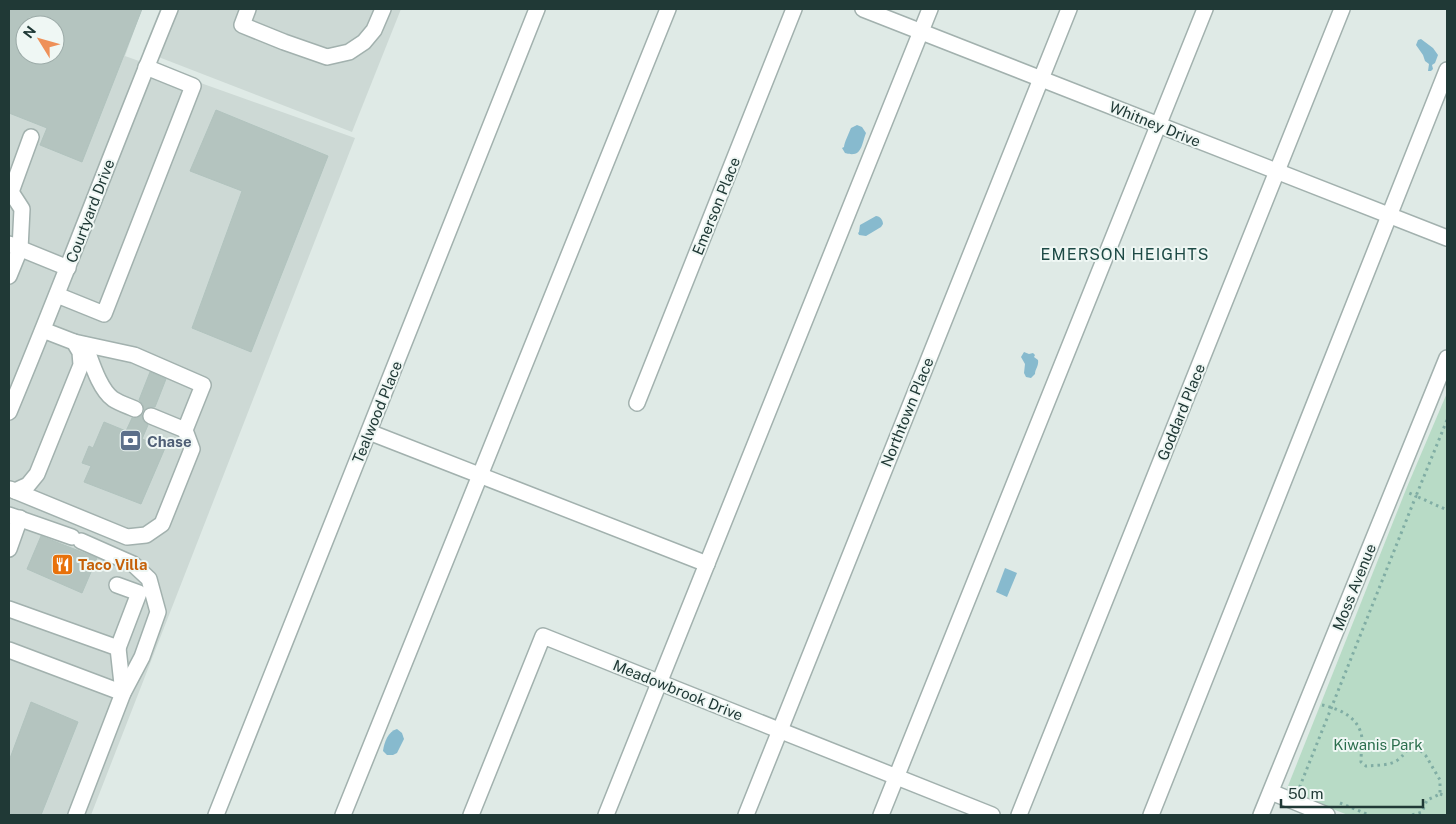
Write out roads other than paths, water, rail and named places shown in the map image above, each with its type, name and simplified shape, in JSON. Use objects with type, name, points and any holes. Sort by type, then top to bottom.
[{"type":"street","name":"Courtyard Drive","points":[[9,412],[170,9]]},
{"type":"street","points":[[248,9],[242,25],[327,57],[349,52],[364,42],[374,30],[382,9]]},
{"type":"street","name":"Tealwood Place","points":[[216,815],[537,9]]},
{"type":"street","points":[[344,815],[668,9]]},
{"type":"street","name":"Emerson Place","points":[[637,403],[794,9]]},
{"type":"street","name":"Whitney Drive","points":[[863,9],[1447,238]]},
{"type":"street","points":[[606,815],[930,9]]},
{"type":"street","name":"Northtown Place","points":[[746,815],[1069,9]]},
{"type":"street","points":[[881,815],[1205,9]]},
{"type":"street","name":"Goddard Place","points":[[1019,815],[1342,9]]},
{"type":"street","points":[[57,295],[104,314],[193,86],[146,68]]},
{"type":"street","points":[[1151,815],[1447,70]]},
{"type":"street","points":[[9,276],[22,209],[10,192],[31,138]]},
{"type":"street","points":[[14,247],[68,268]]},
{"type":"street","points":[[12,490],[126,537],[146,535],[162,524],[192,449],[185,430],[203,385],[134,355],[80,343],[43,330]]},
{"type":"street","points":[[80,343],[109,395],[114,400],[135,409]]},
{"type":"street","points":[[12,490],[28,485],[37,474],[81,365],[80,343]]},
{"type":"street","name":"Moss Avenue","points":[[1262,815],[1447,358]]},
{"type":"street","points":[[152,416],[185,430]]},
{"type":"street","points":[[369,432],[707,564]]},
{"type":"street","points":[[9,549],[14,516],[76,539],[133,564],[150,579],[158,612],[142,656],[123,693],[76,815]]},
{"type":"street","points":[[117,585],[139,593],[118,648],[123,693]]},
{"type":"street","points":[[9,609],[118,648]]},
{"type":"street","name":"Meadowbrook Drive","points":[[471,815],[544,636],[992,815]]},
{"type":"street","points":[[10,653],[123,693]]},
{"type":"street","points":[[1271,792],[1327,815]]},
{"type":"water","points":[[1421,39],[1433,48],[1438,55],[1431,71],[1428,71],[1429,64],[1425,61],[1416,45],[1418,40]]},
{"type":"water","points":[[857,125],[862,127],[866,133],[862,146],[855,154],[845,153],[842,148],[851,128]]},
{"type":"water","points":[[876,216],[880,217],[882,221],[881,227],[866,236],[859,235],[860,225]]},
{"type":"water","points":[[1024,352],[1033,353],[1034,357],[1038,360],[1035,374],[1031,378],[1026,377],[1024,373],[1025,364],[1021,357]]},
{"type":"water","points":[[1005,568],[1017,573],[1007,597],[996,592]]},
{"type":"water","points":[[397,729],[402,733],[404,739],[397,753],[387,755],[383,751],[385,741],[391,732]]},
{"type":"place","name":"Chase","points":[[131,441]]},
{"type":"place","name":"Taco Villa","points":[[62,564]]},
{"type":"district","name":"EMERSON HEIGHTS","points":[[1125,254]]},
{"type":"park label","name":"Kiwanis Park","points":[[1378,744]]}]
